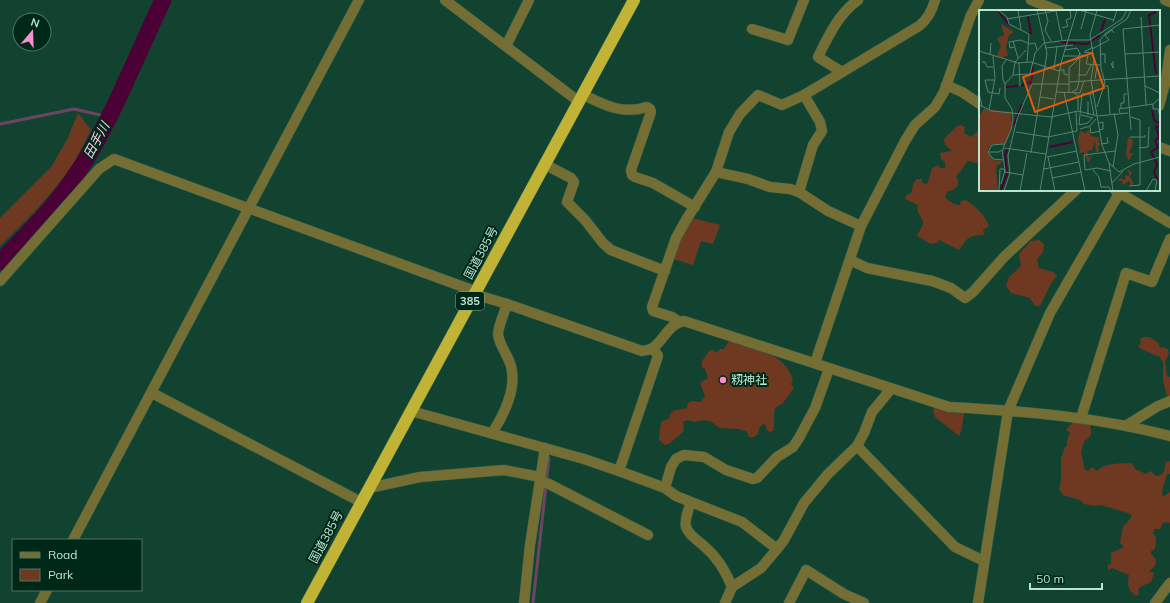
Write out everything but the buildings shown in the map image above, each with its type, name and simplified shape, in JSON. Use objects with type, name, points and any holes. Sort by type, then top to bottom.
[{"type":"highway","name":"国道385号","points":[[307,603],[580,97],[634,0]]},
{"type":"street","points":[[75,539],[359,0]]},
{"type":"street","points":[[445,0],[506,46],[580,97],[616,109],[639,110],[647,107],[650,109],[651,112],[631,170],[632,175],[653,183],[695,207]]},
{"type":"street","points":[[506,46],[529,0]]},
{"type":"street","points":[[752,29],[788,40],[804,0]]},
{"type":"street","points":[[842,72],[818,57],[830,32],[852,4],[858,0]]},
{"type":"street","points":[[679,322],[672,317],[653,311],[652,307],[676,238],[716,172],[729,132],[740,114],[758,95],[782,105],[804,95],[922,23],[926,20],[935,0]]},
{"type":"street","points":[[815,363],[861,226],[905,141],[915,125],[935,107],[946,85],[971,15],[979,0]]},
{"type":"street","points":[[1031,0],[1056,10]]},
{"type":"street","points":[[1165,0],[1170,2]]},
{"type":"street","points":[[1160,97],[1162,79],[1170,50]]},
{"type":"street","points":[[946,85],[962,92],[979,103]]},
{"type":"street","points":[[799,192],[813,145],[822,131],[820,122],[804,95]]},
{"type":"street","points":[[1160,147],[1170,151]]},
{"type":"street","points":[[0,281],[99,169],[114,159],[469,289],[474,294],[642,351],[653,348],[672,328],[679,322],[684,321],[949,407],[1080,418],[1127,425],[1170,436]]},
{"type":"street","points":[[544,164],[571,178],[574,182],[566,200],[567,202],[585,220],[607,247],[611,250],[665,271]]},
{"type":"street","points":[[716,172],[748,179],[770,188],[790,189],[799,192],[828,211],[861,226]]},
{"type":"street","points":[[850,260],[867,268],[932,281],[952,288],[965,298],[973,292],[1004,257],[1075,191]]},
{"type":"street","points":[[978,603],[1008,412],[1050,313],[1118,191],[1170,222]]},
{"type":"street","points":[[1080,418],[1126,272],[1152,282],[1170,239]]},
{"type":"street","points":[[492,433],[501,420],[509,401],[511,385],[511,366],[498,333],[507,304]]},
{"type":"street","points":[[619,470],[658,356],[653,348]]},
{"type":"street","points":[[665,488],[671,467],[676,459],[684,455],[704,458],[726,470],[753,479],[757,478],[777,457],[793,447],[799,438],[815,408],[829,368]]},
{"type":"street","points":[[732,586],[761,568],[777,549],[784,540],[804,503],[828,474],[857,446],[872,412],[891,389]]},
{"type":"street","points":[[152,393],[361,502]]},
{"type":"street","points":[[1127,425],[1158,406],[1170,401]]},
{"type":"street","points":[[411,411],[619,470],[665,488],[676,496],[742,522],[777,549]]},
{"type":"street","points":[[857,446],[955,547],[984,560]]},
{"type":"street","points":[[524,603],[545,448]]},
{"type":"street","points":[[369,488],[420,477],[504,470],[540,479],[648,535]]},
{"type":"street","points":[[691,502],[685,520],[686,527],[693,538],[706,548],[716,559],[728,576],[732,586],[725,603]]},
{"type":"street","points":[[789,603],[806,570],[844,594],[864,603]]},
{"type":"street","points":[[1155,603],[1170,583]]},
{"type":"street","points":[[40,603],[46,591]]},
{"type":"green space","points":[[78,113],[91,130],[76,159],[46,199],[0,246],[0,218],[51,167],[67,140]]},
{"type":"green space","points":[[961,125],[965,127],[964,133],[971,137],[979,130],[979,164],[968,161],[956,177],[958,180],[958,186],[947,192],[945,198],[954,204],[960,205],[961,201],[966,200],[979,211],[989,226],[983,230],[984,235],[971,236],[959,250],[939,240],[937,243],[931,244],[917,236],[923,225],[922,219],[917,210],[918,205],[905,199],[907,195],[911,193],[914,182],[917,179],[922,179],[922,183],[927,184],[932,168],[939,165],[940,168],[945,168],[945,162],[941,159],[940,153],[952,151],[945,145],[944,139],[957,126]]},
{"type":"green space","points":[[692,218],[720,225],[713,244],[701,241],[693,265],[673,259],[682,235]]},
{"type":"green space","points":[[1039,240],[1044,244],[1043,252],[1037,259],[1039,268],[1053,272],[1057,276],[1049,287],[1040,306],[1035,306],[1030,298],[1011,293],[1006,286],[1009,277],[1021,266],[1019,254],[1031,241]]},
{"type":"green space","points":[[1143,337],[1150,337],[1158,343],[1160,348],[1163,347],[1168,349],[1169,353],[1165,362],[1167,376],[1170,377],[1170,396],[1167,396],[1163,381],[1163,362],[1160,357],[1141,349],[1138,346],[1141,343],[1140,339]]},
{"type":"green space","points":[[729,341],[774,356],[785,365],[793,379],[791,384],[794,388],[783,403],[775,408],[773,431],[769,432],[764,423],[759,428],[758,434],[754,437],[749,437],[747,432],[739,429],[720,428],[710,421],[703,420],[694,422],[688,420],[683,422],[684,431],[669,444],[665,445],[659,440],[661,422],[669,419],[671,413],[687,408],[688,403],[692,401],[701,402],[705,396],[700,383],[708,378],[705,369],[702,367],[702,361],[709,351],[713,350],[717,353],[720,349],[724,349]]},
{"type":"green space","points":[[935,406],[964,412],[962,428],[959,436],[935,417],[933,411]]},
{"type":"green space","points":[[1074,422],[1090,425],[1091,434],[1089,438],[1084,441],[1081,453],[1085,470],[1088,471],[1092,467],[1097,471],[1109,465],[1132,463],[1135,469],[1146,474],[1151,471],[1156,476],[1163,473],[1166,462],[1170,461],[1170,474],[1167,474],[1162,493],[1163,497],[1170,492],[1170,523],[1163,523],[1160,529],[1154,529],[1153,534],[1156,537],[1155,549],[1151,551],[1151,554],[1156,559],[1155,566],[1149,571],[1154,573],[1151,582],[1140,587],[1138,590],[1139,594],[1137,596],[1130,590],[1128,582],[1129,575],[1112,568],[1108,570],[1108,565],[1111,564],[1111,553],[1124,547],[1120,543],[1123,527],[1131,518],[1131,514],[1101,505],[1095,506],[1084,504],[1080,500],[1063,495],[1059,489],[1061,478],[1061,458],[1064,448],[1067,446],[1067,440],[1070,433],[1066,430]]},
{"type":"waterway","name":"田手川","points":[[0,262],[40,220],[68,187],[76,175],[112,111],[163,0]]},
{"type":"waterway","points":[[0,124],[74,109],[109,117]]},
{"type":"waterway","points":[[533,603],[549,458]]},
{"type":"place","name":"籾神社","points":[[723,380]]}]
